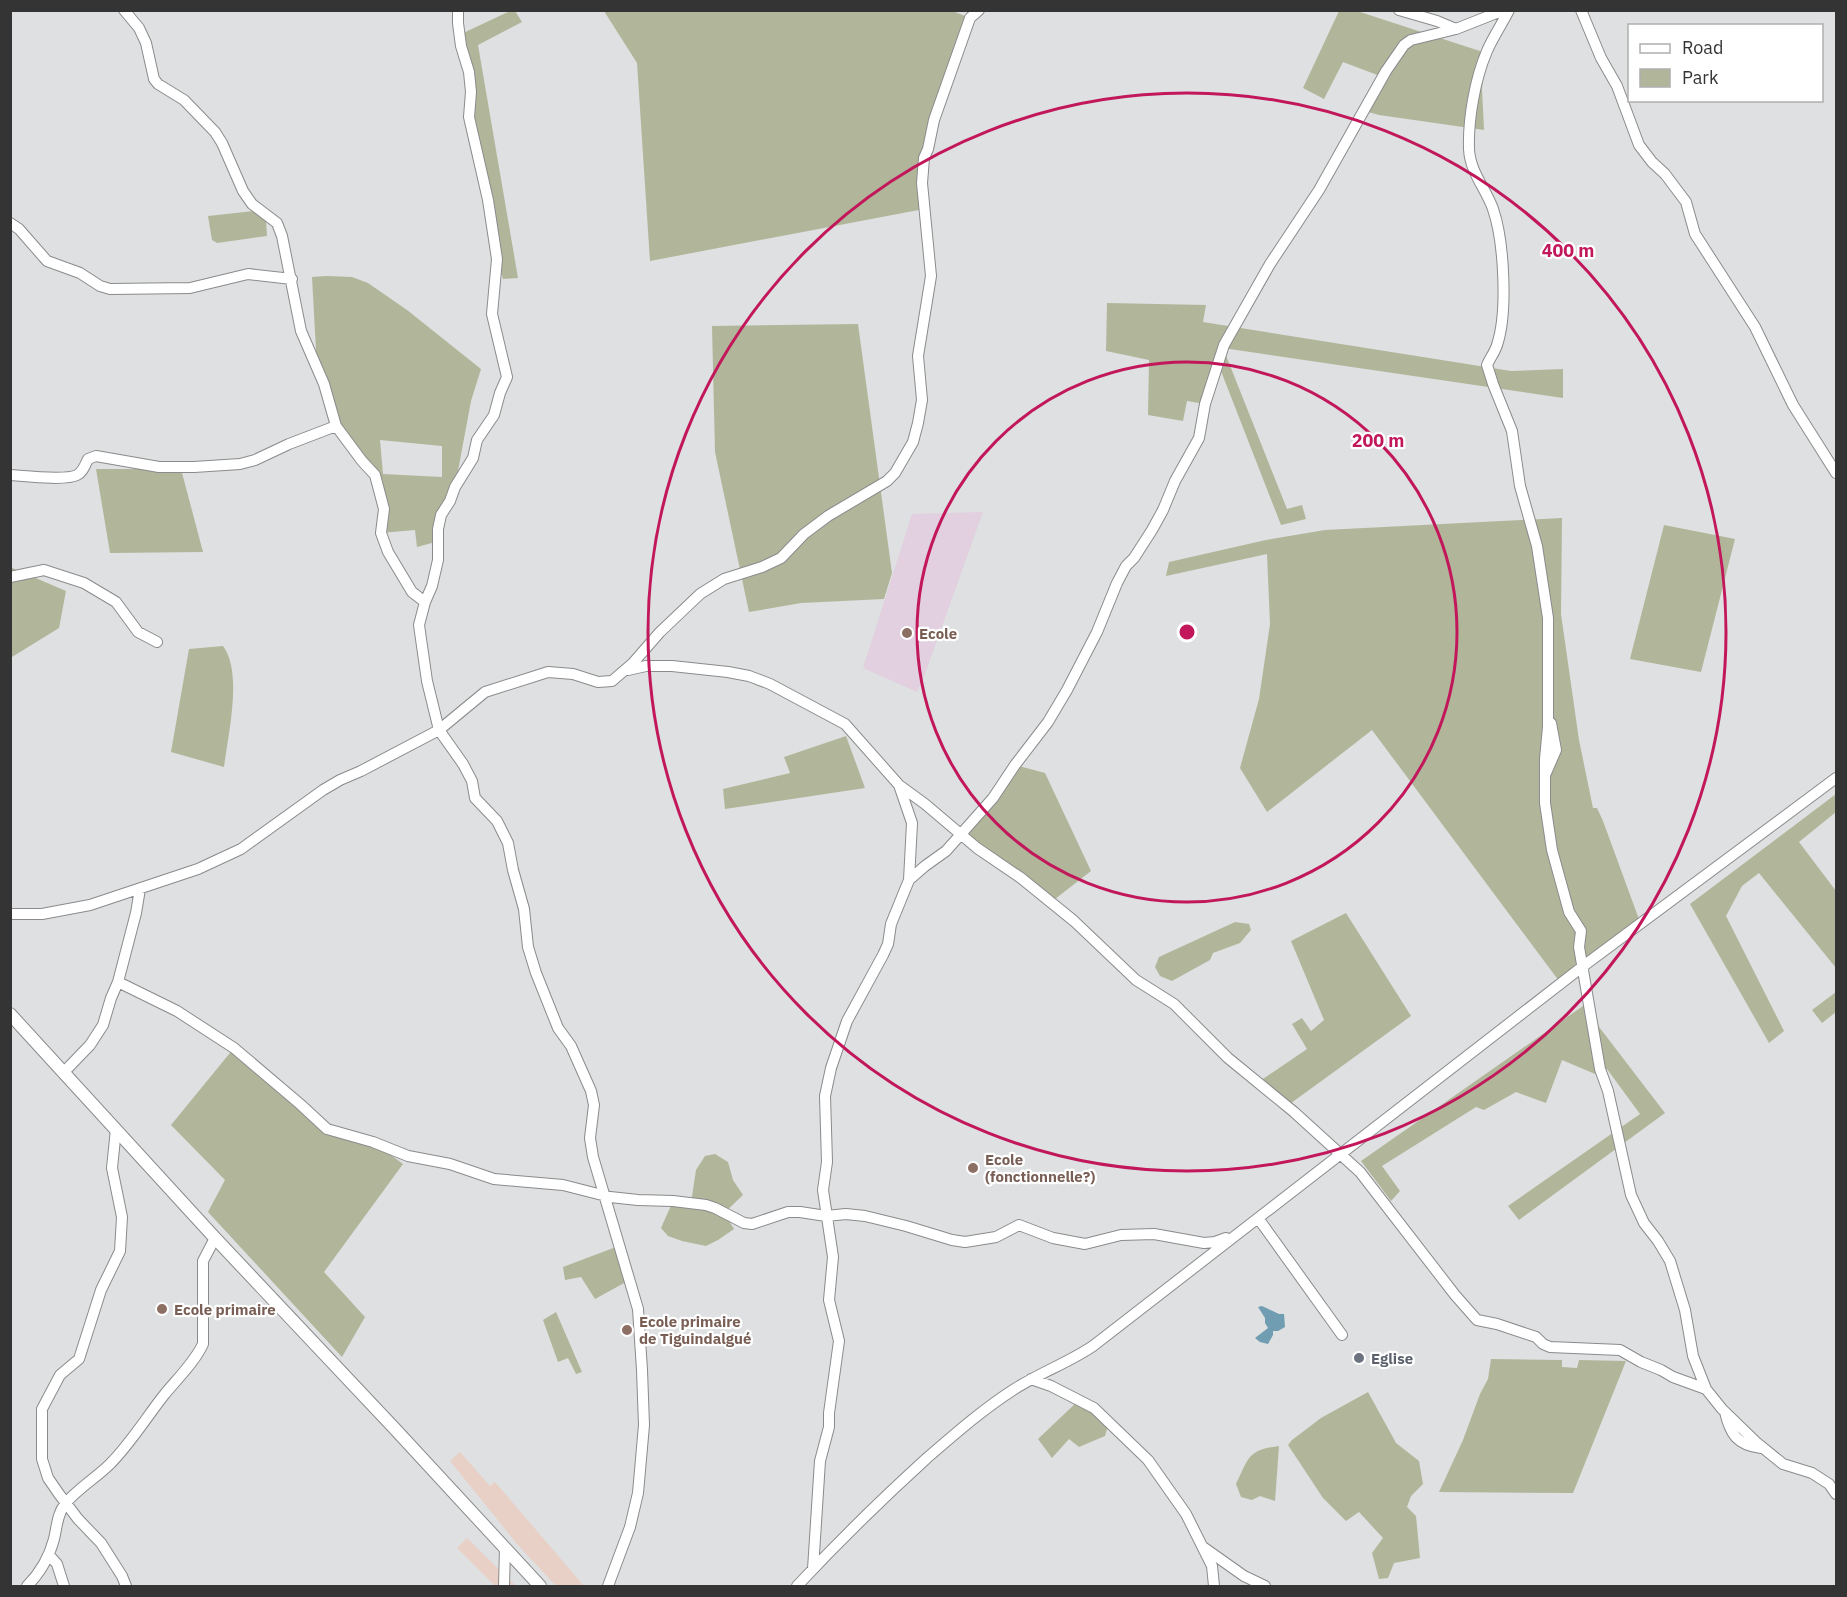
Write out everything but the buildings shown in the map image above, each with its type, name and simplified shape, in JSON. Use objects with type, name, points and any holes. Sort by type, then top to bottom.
[{"type":"street","points":[[124,10],[139,28],[154,79],[158,84],[184,100],[215,132],[243,191],[257,209],[277,223],[292,279],[301,331],[324,384],[336,426],[375,475],[384,509],[381,533],[388,552],[412,592],[425,602]]},
{"type":"street","points":[[458,10],[461,46],[469,72],[471,92],[469,117],[488,200],[497,259],[492,314],[507,377],[494,415],[477,440],[473,458],[441,515],[438,529],[438,560],[419,626],[427,681],[439,730],[463,764],[472,781],[475,798],[497,821],[508,843],[513,870],[525,909],[528,946],[536,973],[558,1028],[571,1046],[591,1091],[594,1105],[590,1138],[592,1148],[638,1309],[644,1425],[638,1493],[630,1527],[608,1587]]},
{"type":"street","points":[[10,914],[64,912],[90,905],[198,869],[241,849],[332,785],[439,730],[485,692],[548,672],[573,674],[598,682],[612,681],[700,594],[724,579],[762,567],[781,558],[804,534],[828,516],[887,481],[904,460],[913,442],[922,400],[918,356],[931,276],[922,183],[924,158],[934,120],[970,18],[978,10]]},
{"type":"street","points":[[1400,10],[1456,29]]},
{"type":"street","points":[[909,880],[946,851],[993,798],[1048,722],[1067,690],[1097,632],[1117,583],[1126,566],[1134,558],[1152,530],[1175,481],[1199,438],[1205,404],[1224,345],[1270,264],[1319,190],[1386,71],[1404,45],[1411,40],[1456,29],[1504,10]]},
{"type":"street","points":[[1509,10],[1490,43],[1478,75],[1469,149],[1478,179],[1492,207],[1501,238],[1503,307],[1497,345],[1487,365],[1492,384],[1512,431],[1520,486],[1537,546],[1548,618],[1545,803],[1552,850],[1569,912],[1581,931],[1579,947],[1600,1069],[1608,1091],[1631,1195],[1644,1223],[1670,1262],[1685,1310],[1693,1356],[1706,1389],[1756,1443],[1783,1464],[1812,1473],[1829,1484],[1836,1494]]},
{"type":"street","points":[[1581,10],[1601,58],[1617,86],[1639,145],[1686,202],[1695,234],[1755,327],[1793,405],[1836,473]]},
{"type":"street","points":[[10,223],[19,229],[47,261],[80,273],[100,286],[110,289],[190,288],[248,274],[292,279]]},
{"type":"street","points":[[10,475],[46,478],[77,475],[88,459],[96,456],[159,467],[240,464],[255,460],[336,426]]},
{"type":"street","points":[[10,577],[44,570],[84,582],[116,602],[138,632],[157,642]]},
{"type":"street","points":[[624,670],[646,666],[672,666],[748,676],[770,684],[845,724],[899,785],[976,848],[1021,878],[1074,921],[1136,980],[1174,1004],[1227,1058],[1294,1112],[1342,1155],[1360,1172],[1477,1320],[1536,1337],[1550,1347],[1620,1350],[1673,1377],[1706,1389]]},
{"type":"street","points":[[797,1587],[875,1506],[970,1421],[1031,1379],[1093,1346],[1582,967],[1836,778]]},
{"type":"street","points":[[813,1569],[820,1461],[829,1427],[839,1341],[829,1300],[832,1257],[823,1190],[827,1162],[825,1096],[831,1068],[847,1021],[888,944],[891,924],[909,880],[912,823],[899,785]]},
{"type":"street","points":[[64,1072],[97,1037],[103,1024],[118,981],[140,889]]},
{"type":"street","points":[[118,981],[177,1011],[234,1048],[327,1129],[373,1142],[408,1156],[450,1164],[494,1179],[563,1185],[604,1196],[706,1205],[744,1223],[752,1224],[788,1212],[826,1216],[846,1214],[865,1216],[965,1242],[996,1237],[1019,1225],[1053,1238],[1085,1244],[1121,1235],[1154,1234],[1204,1243],[1215,1242],[1237,1234]]},
{"type":"street","points":[[10,1014],[540,1587]]},
{"type":"street","points":[[116,1129],[112,1168],[122,1217],[120,1251],[101,1290],[79,1359],[60,1375],[42,1409],[42,1459],[48,1478],[66,1503],[101,1543],[122,1575],[126,1587]]},
{"type":"street","points":[[1257,1218],[1342,1335]]},
{"type":"street","points":[[27,1587],[49,1555],[58,1518],[66,1503],[127,1446],[136,1430],[198,1355],[203,1344],[203,1261],[215,1238]]},
{"type":"street","points":[[1031,1379],[1051,1386],[1094,1408],[1148,1460],[1186,1514],[1203,1546],[1212,1566],[1214,1587]]},
{"type":"street","points":[[1203,1546],[1244,1576],[1266,1587]]},
{"type":"street","points":[[504,1548],[504,1587]]},
{"type":"street","points":[[49,1555],[57,1564],[64,1587]]},
{"type":"shaded area","name":"Ecole","points":[[983,512],[917,692],[863,668],[912,514]]},
{"type":"shaded area","points":[[460,1452],[490,1486],[495,1482],[584,1586],[556,1586],[517,1544],[450,1461]]},
{"type":"shaded area","points":[[467,1538],[516,1586],[495,1586],[457,1548]]},
{"type":"green space","points":[[950,10],[970,18],[931,136],[924,209],[650,261],[637,63],[604,11]]},
{"type":"green space","points":[[510,11],[515,11],[522,22],[478,45],[518,278],[503,279],[469,117],[471,92],[459,35]]},
{"type":"green space","points":[[1339,11],[1357,11],[1486,53],[1482,89],[1484,130],[1379,115],[1361,110],[1380,76],[1343,62],[1324,99],[1303,88]]},
{"type":"green space","points":[[254,211],[266,221],[267,236],[217,243],[212,240],[208,216]]},
{"type":"green space","points":[[312,277],[352,277],[368,283],[407,310],[481,369],[471,401],[455,487],[439,541],[417,547],[415,530],[381,533],[384,509],[375,475],[339,430],[317,368]],"holes":[[[380,440],[442,446],[442,477],[383,474]]]},
{"type":"green space","points":[[1107,303],[1206,305],[1203,322],[1511,371],[1563,369],[1563,398],[1223,348],[1287,509],[1302,505],[1306,519],[1281,525],[1219,366],[1205,404],[1187,401],[1183,421],[1148,415],[1149,360],[1106,351]]},
{"type":"green space","points":[[858,324],[892,573],[884,599],[801,603],[749,612],[715,452],[712,326]]},
{"type":"green space","points":[[96,469],[181,469],[203,552],[110,553]]},
{"type":"green space","points":[[1562,518],[1561,614],[1579,740],[1593,808],[1597,808],[1603,821],[1640,922],[1559,981],[1372,730],[1267,812],[1240,768],[1259,699],[1270,624],[1267,554],[1166,576],[1169,562],[1266,540],[1325,530]]},
{"type":"green space","points":[[1664,525],[1735,539],[1701,672],[1630,659]]},
{"type":"green space","points":[[10,567],[66,591],[59,628],[12,657],[10,656]]},
{"type":"green space","points":[[223,646],[229,657],[233,687],[231,722],[224,767],[171,752],[189,649]]},
{"type":"green space","points":[[846,736],[865,788],[725,809],[723,789],[790,773],[784,757]]},
{"type":"green space","points":[[1015,765],[1045,773],[1091,871],[1050,903],[959,834]]},
{"type":"green space","points":[[1836,794],[1836,812],[1799,842],[1836,891],[1836,968],[1759,873],[1742,886],[1726,916],[1784,1031],[1769,1043],[1690,904]]},
{"type":"green space","points":[[1346,913],[1411,1016],[1287,1106],[1257,1083],[1307,1049],[1292,1024],[1302,1018],[1311,1031],[1324,1020],[1291,941]]},
{"type":"green space","points":[[1235,922],[1249,924],[1251,930],[1240,943],[1213,953],[1210,960],[1172,981],[1160,976],[1155,967],[1159,957]]},
{"type":"green space","points":[[1836,992],[1836,1012],[1822,1023],[1812,1010]]},
{"type":"green space","points":[[1583,1006],[1665,1113],[1519,1220],[1508,1206],[1640,1114],[1607,1069],[1595,1074],[1562,1060],[1546,1103],[1516,1092],[1484,1110],[1476,1107],[1382,1166],[1400,1191],[1391,1201],[1361,1161]]},
{"type":"green space","points":[[234,1048],[327,1129],[373,1142],[403,1164],[324,1272],[365,1317],[342,1357],[208,1212],[225,1180],[171,1125]]},
{"type":"green space","points":[[715,1154],[728,1162],[733,1180],[743,1195],[724,1213],[734,1229],[706,1246],[668,1236],[661,1228],[673,1201],[691,1203],[696,1170],[705,1156]]},
{"type":"green space","points":[[616,1247],[626,1282],[595,1299],[581,1277],[565,1280],[563,1267]]},
{"type":"green space","points":[[556,1312],[582,1372],[576,1374],[568,1358],[558,1362],[543,1320]]},
{"type":"green space","points":[[1491,1359],[1562,1360],[1562,1367],[1577,1368],[1579,1360],[1626,1361],[1573,1493],[1439,1492],[1488,1379]]},
{"type":"green space","points":[[1368,1392],[1396,1443],[1419,1461],[1423,1484],[1411,1496],[1407,1507],[1416,1516],[1420,1558],[1394,1563],[1388,1578],[1379,1579],[1372,1553],[1383,1538],[1359,1512],[1346,1521],[1323,1498],[1288,1445],[1321,1418]]},
{"type":"green space","points":[[1079,1400],[1109,1422],[1105,1436],[1079,1447],[1069,1439],[1052,1458],[1038,1439]]},
{"type":"green space","points":[[1279,1446],[1275,1501],[1260,1496],[1252,1500],[1241,1497],[1236,1484],[1247,1461],[1261,1450]]},
{"type":"water","points":[[1262,1306],[1284,1314],[1285,1327],[1273,1331],[1268,1344],[1255,1338],[1268,1328],[1258,1307]]},
{"type":"place","name":"Ecole","points":[[907,633]]},
{"type":"place","name":"Ecole (fonctionnelle?)","points":[[973,1168]]},
{"type":"place","name":"Ecole primaire","points":[[162,1309]]},
{"type":"place","name":"Ecole primaire de Tiguindalgué","points":[[627,1330]]},
{"type":"place","name":"Eglise","points":[[1359,1358]]}]
